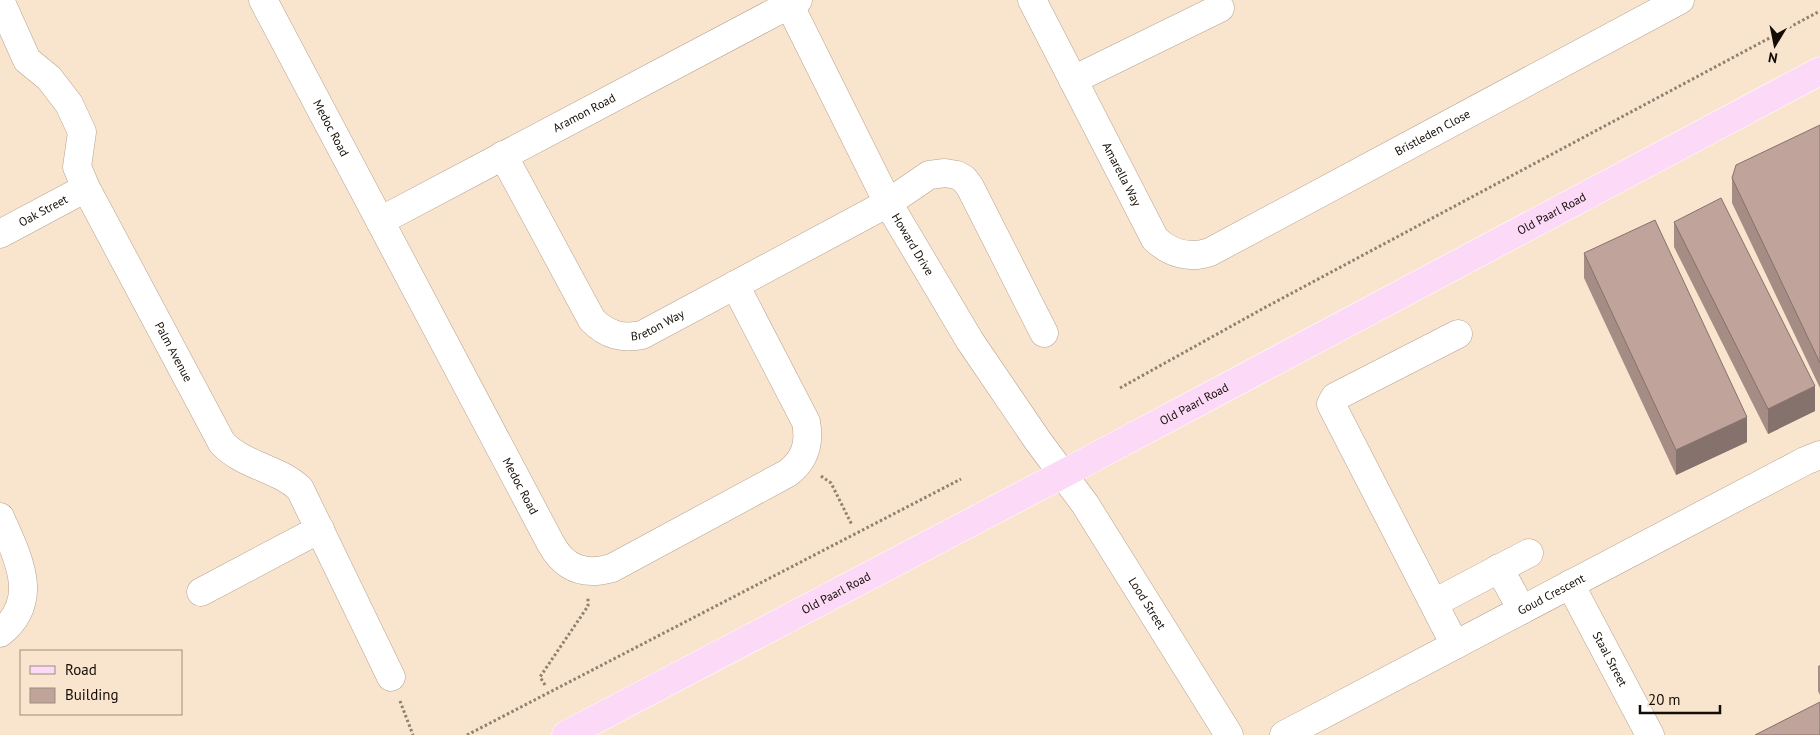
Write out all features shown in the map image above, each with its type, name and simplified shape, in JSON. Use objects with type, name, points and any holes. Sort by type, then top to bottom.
[{"type":"main road","name":"Old Paarl Road","points":[[566,735],[1063,474],[1820,71]]},
{"type":"street","name":"Palm Avenue","points":[[0,0],[27,60],[49,78],[69,104],[82,132],[77,167],[86,188],[222,443],[230,452],[240,458],[291,481],[300,489],[391,677]]},
{"type":"street","name":"Amarella Way","points":[[1032,0],[1155,239],[1170,251],[1184,255]]},
{"type":"street","name":"Bristleden Close","points":[[1184,255],[1193,256],[1210,252],[1680,0]]},
{"type":"street","name":"Aramon Road","points":[[380,220],[791,1]]},
{"type":"street","name":"Howard Drive","points":[[791,1],[888,203],[970,341],[1038,441],[1063,474]]},
{"type":"street","name":"Medoc Road","points":[[271,3],[380,220],[556,553],[571,566],[589,572]]},
{"type":"street","points":[[1073,80],[1220,8]]},
{"type":"street","name":"Breton Way","points":[[503,155],[592,320],[608,333],[617,336],[630,338],[642,335],[888,203],[929,175],[945,173],[957,175],[964,179],[970,187],[1044,333]]},
{"type":"street","name":"Oak Street","points":[[0,234],[86,188]]},
{"type":"street","points":[[589,572],[612,568],[788,473],[800,462],[808,445],[806,422],[736,285]]},
{"type":"street","points":[[1455,645],[1331,404],[1335,397],[1458,334]]},
{"type":"street","name":"Goud Crescent","points":[[1284,735],[1796,465],[1820,455]]},
{"type":"street","name":"Lood Street","points":[[1063,474],[1108,539],[1229,735]]},
{"type":"street","points":[[0,517],[20,563],[23,586],[22,600],[18,613],[11,624],[0,633]]},
{"type":"street","points":[[201,592],[320,529]]},
{"type":"street","points":[[1434,603],[1529,553]]},
{"type":"street","points":[[1499,568],[1522,610]]},
{"type":"street","name":"Staal Street","points":[[1570,584],[1650,735]]},
{"type":"path","points":[[1120,388],[1264,308],[1820,11]]},
{"type":"path","points":[[800,462],[831,483],[852,525]]},
{"type":"path","points":[[468,735],[961,479]]},
{"type":"path","points":[[545,685],[540,677],[588,606],[589,572]]},
{"type":"path","points":[[391,677],[413,735]]},
{"type":"building","points":[[1820,125],[1820,363],[1732,178],[1736,165]]},
{"type":"building","points":[[1721,198],[1815,386],[1768,409],[1674,222]]},
{"type":"building","points":[[1655,220],[1747,417],[1676,450],[1584,253]]},
{"type":"building","points":[[1820,702],[1820,735],[1755,735]]}]
